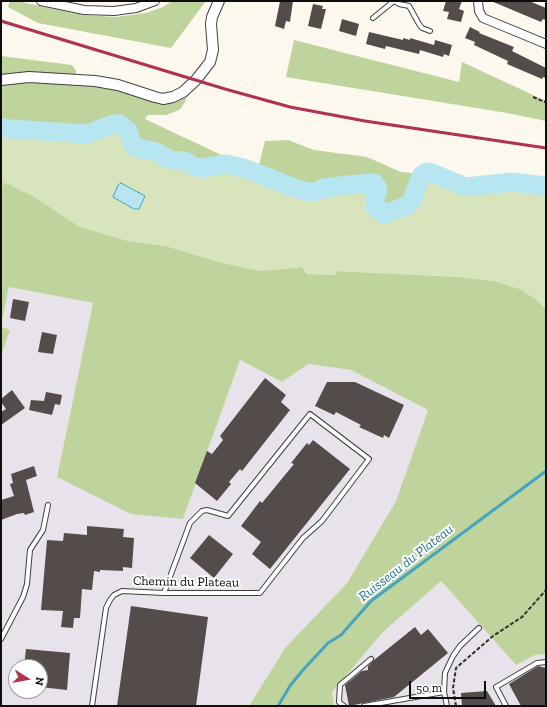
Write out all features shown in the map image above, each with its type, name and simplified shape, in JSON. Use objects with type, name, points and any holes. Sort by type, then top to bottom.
[{"type":"street","points":[[41,1],[84,10],[114,11],[136,8],[155,1]]},
{"type":"street","points":[[1,80],[29,77],[95,81],[163,99],[173,97],[183,92],[196,80],[210,62],[213,50],[211,24],[219,1]]},
{"type":"street","points":[[478,1],[479,11],[483,18],[546,44]]},
{"type":"lane","points":[[373,18],[394,1],[399,4],[409,6],[422,28],[430,31]]},
{"type":"lane","name":"Chemin du Plateau","points":[[92,706],[106,608],[114,595],[122,591],[164,594],[260,592],[303,538],[322,521],[370,459],[310,414],[228,516],[207,510],[202,511],[190,523],[164,594]]},
{"type":"lane","points":[[1,639],[23,597],[27,584],[30,550],[43,530],[48,505]]},
{"type":"lane","points":[[447,706],[444,692],[445,673],[453,656],[460,646],[479,628]]},
{"type":"lane","points":[[344,706],[339,702],[340,685],[371,659]]},
{"type":"lane","points":[[506,706],[496,687],[537,663],[546,662]]},
{"type":"lane","points":[[364,706],[444,692]]},
{"type":"path","points":[[532,97],[545,102],[546,100]]},
{"type":"path","points":[[456,706],[453,688],[456,668],[493,636],[522,616],[546,590]]},
{"type":"shaded area","points":[[9,287],[93,303],[57,477],[183,519],[240,360],[282,382],[308,364],[351,370],[428,410],[396,501],[347,583],[285,648],[249,706],[1,706],[1,356],[10,330],[1,325]]},
{"type":"shaded area","points":[[441,581],[516,665],[535,655],[546,654],[546,706],[334,706],[332,692],[384,631]]},
{"type":"green space","points":[[10,1],[83,15],[116,17],[146,13],[163,7],[172,1],[206,1],[171,48],[38,23],[8,7]]},
{"type":"green space","points":[[294,40],[459,82],[462,62],[546,101],[546,121],[507,113],[286,77]]},
{"type":"green space","points":[[1,56],[72,65],[76,70],[76,79],[155,97],[183,92],[187,96],[179,110],[166,115],[148,115],[145,119],[232,160],[247,169],[226,164],[201,168],[190,165],[184,161],[170,160],[157,152],[138,148],[132,144],[128,131],[120,124],[113,124],[87,134],[10,129],[1,127]]},
{"type":"green space","points":[[113,124],[120,124],[125,128],[128,131],[132,144],[138,148],[157,152],[170,160],[184,161],[190,165],[201,168],[226,164],[258,173],[292,187],[315,192],[324,188],[374,183],[378,190],[375,202],[384,214],[407,206],[412,200],[421,176],[426,172],[466,187],[511,182],[546,186],[546,309],[527,293],[494,281],[460,277],[336,271],[336,275],[307,274],[302,267],[261,271],[218,262],[166,246],[128,241],[80,227],[35,197],[4,182],[1,192],[1,127],[10,129],[87,134]]},
{"type":"green space","points":[[288,140],[314,150],[367,157],[401,172],[422,174],[412,200],[407,206],[384,214],[375,207],[375,198],[378,190],[374,183],[324,188],[315,192],[308,192],[257,173],[265,141]]},
{"type":"green space","points":[[505,175],[524,181],[511,180],[471,182],[467,184],[458,181]]},
{"type":"green space","points":[[4,182],[35,197],[80,227],[128,241],[166,246],[218,262],[261,271],[302,267],[307,274],[336,275],[335,271],[460,277],[494,281],[522,290],[537,300],[546,309],[546,654],[535,655],[516,665],[441,581],[383,632],[332,692],[334,706],[249,706],[285,648],[347,583],[396,501],[428,410],[351,370],[308,364],[282,382],[240,360],[183,519],[131,514],[57,477],[93,303],[9,287],[1,325],[1,192]]},
{"type":"green space","points":[[1,326],[10,330],[1,356]]},
{"type":"water","points":[[121,183],[145,196],[139,209],[134,209],[113,197],[118,185]]},
{"type":"building","points":[[280,1],[293,1],[290,22],[286,21],[284,29],[275,26]]},
{"type":"building","points":[[446,1],[462,1],[459,9],[464,11],[461,22],[447,19],[449,12],[443,11]]},
{"type":"building","points":[[491,1],[529,1],[546,8],[546,20],[543,19],[541,22]]},
{"type":"building","points":[[313,4],[323,6],[322,9],[326,9],[321,29],[308,26]]},
{"type":"building","points":[[342,19],[359,24],[356,36],[339,31]]},
{"type":"building","points":[[470,27],[480,32],[479,33],[514,47],[512,51],[546,68],[546,78],[543,77],[542,79],[507,64],[508,61],[474,45],[475,42],[465,38]]},
{"type":"building","points":[[369,32],[403,40],[403,38],[410,40],[410,38],[434,45],[435,40],[452,45],[449,56],[444,54],[443,57],[420,50],[419,54],[386,46],[385,49],[366,44]]},
{"type":"building","points":[[13,299],[29,302],[25,321],[10,318]]},
{"type":"building","points":[[42,332],[57,335],[53,354],[38,352]]},
{"type":"building","points":[[265,378],[286,395],[281,402],[290,410],[242,471],[240,469],[229,482],[231,484],[217,501],[195,483],[207,451],[212,454],[223,440],[220,436]]},
{"type":"building","points":[[327,382],[355,382],[404,405],[389,438],[384,435],[383,438],[359,427],[361,425],[336,412],[334,415],[315,406]]},
{"type":"building","points":[[12,390],[25,408],[1,425],[1,412],[6,409],[1,402],[1,399]]},
{"type":"building","points":[[46,392],[62,395],[60,405],[55,404],[52,415],[29,410],[31,400],[44,401]]},
{"type":"building","points":[[313,440],[350,469],[270,569],[252,554],[261,542],[241,526],[260,501],[262,503],[294,464],[291,463],[307,443],[309,445]]},
{"type":"building","points":[[34,466],[37,476],[26,480],[34,512],[25,515],[24,513],[17,514],[1,520],[1,500],[14,496],[10,484],[13,483],[11,474]]},
{"type":"building","points":[[87,526],[124,529],[123,537],[134,538],[132,568],[123,567],[123,571],[94,571],[92,590],[82,589],[80,618],[74,618],[73,628],[61,627],[63,611],[41,610],[47,540],[63,541],[64,533],[87,535]]},
{"type":"building","points":[[209,535],[233,554],[214,578],[190,558]]},
{"type":"building","points":[[131,606],[208,617],[196,706],[117,706]]},
{"type":"building","points":[[415,627],[421,635],[428,629],[448,653],[394,697],[349,706],[345,685],[362,671],[368,670],[368,666],[374,660]]},
{"type":"building","points":[[26,649],[70,653],[67,690],[48,688],[48,659],[25,659]]},
{"type":"building","points":[[538,666],[546,668],[546,706],[521,706],[509,684]]},
{"type":"building","points":[[487,691],[496,706],[462,706],[461,693]]},
{"type":"waterway","points":[[1,127],[10,129],[87,134],[113,124],[120,124],[128,131],[132,144],[138,148],[157,152],[170,160],[184,161],[195,167],[201,168],[226,164],[247,169],[308,192],[315,192],[324,188],[374,183],[378,190],[375,198],[375,207],[384,214],[407,206],[412,200],[421,176],[426,172],[466,187],[511,182],[546,186]]},
{"type":"waterway","name":"Ruisseau du Plateau","points":[[278,706],[290,686],[302,671],[328,643],[341,635],[371,601],[546,471]]},
{"type":"railway","points":[[1,21],[225,89],[290,107],[365,121],[546,148]]}]
